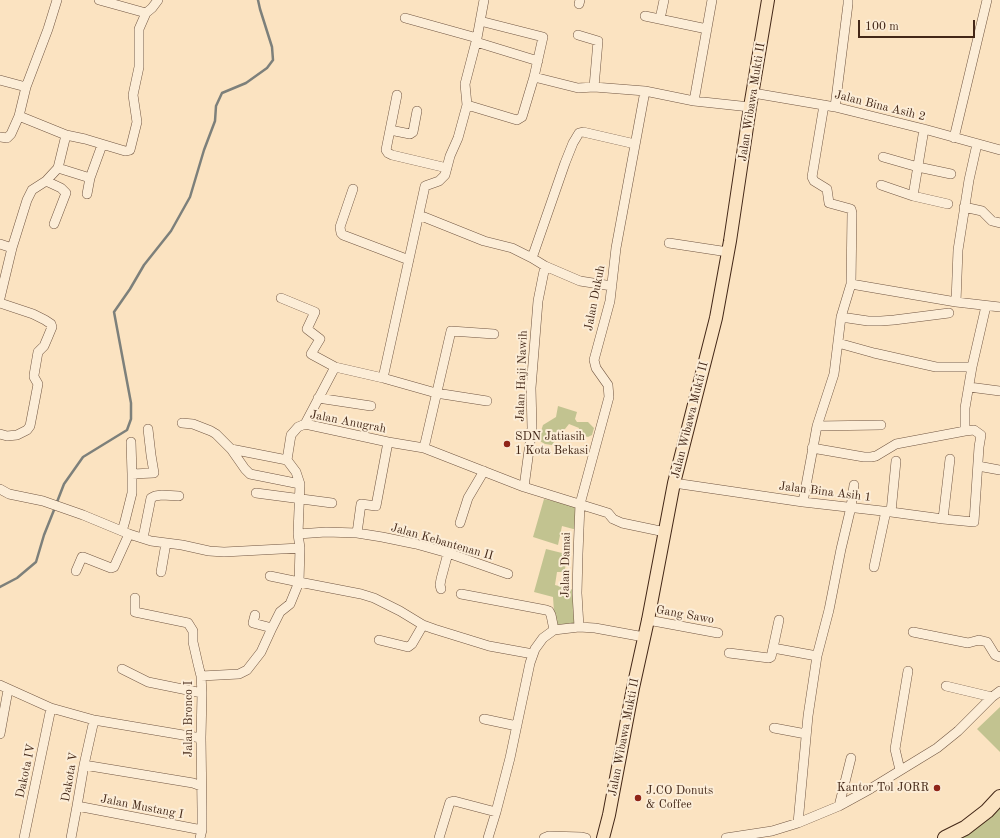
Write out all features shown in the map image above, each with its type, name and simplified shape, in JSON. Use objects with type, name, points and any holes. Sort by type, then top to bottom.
[{"type":"highway","points":[[944,838],[965,828],[987,811],[1000,797]]},
{"type":"main road","name":"Jalan Wibawa Mukti II","points":[[602,838],[609,815],[674,484],[716,318],[768,0]]},
{"type":"street","points":[[0,137],[7,138],[19,116],[26,87],[48,29],[57,0]]},
{"type":"street","points":[[99,0],[146,13]]},
{"type":"street","points":[[19,116],[66,135],[125,151],[130,150],[137,122],[133,95],[139,67],[139,29],[146,13],[158,0]]},
{"type":"street","points":[[383,378],[426,186],[439,181],[445,175],[450,156],[458,138],[466,105],[465,84],[484,0]]},
{"type":"street","points":[[660,19],[664,0]]},
{"type":"street","points":[[694,101],[707,0]]},
{"type":"street","points":[[704,28],[712,0]]},
{"type":"street","points":[[835,107],[848,0]]},
{"type":"street","points":[[954,138],[987,0]]},
{"type":"street","points":[[645,16],[704,28]]},
{"type":"street","points":[[405,18],[538,61]]},
{"type":"street","points":[[466,105],[517,120],[522,117],[534,77],[543,37],[480,21]]},
{"type":"street","points":[[578,35],[598,41],[594,87]]},
{"type":"street","points":[[534,77],[578,88],[594,87],[645,91],[694,101],[750,107]]},
{"type":"street","points":[[0,80],[26,87]]},
{"type":"street","name":"Jalan Dukuh","points":[[580,504],[609,397],[608,385],[596,368],[594,360],[610,301],[616,248],[645,91]]},
{"type":"street","name":"Jalan Bina Asih 2","points":[[752,93],[835,107],[1000,150]]},
{"type":"street","points":[[396,95],[386,150],[388,153],[447,168]]},
{"type":"street","points":[[803,502],[812,448],[817,426],[834,374],[841,317],[851,284],[852,213],[850,209],[829,203],[827,189],[814,181],[812,177],[824,105]]},
{"type":"street","points":[[390,130],[410,134],[413,132],[417,111]]},
{"type":"street","points":[[913,196],[924,129]]},
{"type":"street","points":[[532,258],[565,163],[573,143],[579,133],[583,132],[635,144]]},
{"type":"street","points":[[1,295],[12,248],[27,200],[32,190],[46,180],[58,168],[66,135]]},
{"type":"street","points":[[956,302],[958,250],[964,207],[977,144]]},
{"type":"street","points":[[87,194],[90,178],[102,145]]},
{"type":"street","points":[[883,157],[918,167],[951,174]]},
{"type":"street","points":[[58,168],[90,178]]},
{"type":"street","points":[[46,180],[61,188],[66,193],[54,224]]},
{"type":"street","points":[[881,185],[913,196],[948,204]]},
{"type":"street","points":[[354,189],[340,227],[341,234],[409,260]]},
{"type":"street","points":[[964,207],[982,212],[992,221],[1000,223]]},
{"type":"street","points":[[419,215],[484,241],[512,248],[545,266],[580,281],[612,286]]},
{"type":"street","points":[[670,243],[728,252]]},
{"type":"street","points":[[0,244],[12,248]]},
{"type":"street","name":"Jalan Haji Nawih","points":[[524,487],[532,428],[531,388],[538,301],[545,266]]},
{"type":"street","points":[[851,284],[956,302],[1000,307]]},
{"type":"street","points":[[281,298],[315,312],[307,330],[320,339],[311,354],[335,367],[436,392],[487,401]]},
{"type":"street","points":[[0,303],[33,314],[45,320],[52,326],[44,346],[38,352],[34,374],[38,384],[30,426],[27,430],[17,435],[7,436],[0,434]]},
{"type":"street","points":[[965,431],[965,408],[972,367],[986,306]]},
{"type":"street","points":[[841,317],[868,321],[882,321],[949,313]]},
{"type":"street","points":[[424,448],[451,332],[494,334]]},
{"type":"street","points":[[838,343],[874,354],[936,367],[972,367]]},
{"type":"street","points":[[305,424],[335,367]]},
{"type":"street","points":[[969,387],[1000,391]]},
{"type":"street","points":[[318,398],[371,406]]},
{"type":"street","points":[[182,423],[193,424],[212,431],[231,449],[250,474],[300,484]]},
{"type":"street","name":"Jalan Anugrah","points":[[287,460],[291,435],[298,427],[305,424],[388,442],[424,448],[524,487],[608,512],[613,519],[622,523],[665,532]]},
{"type":"street","points":[[817,426],[881,425]]},
{"type":"street","points":[[132,474],[155,477],[148,429]]},
{"type":"street","points":[[812,448],[871,457],[876,456],[896,444],[974,430],[980,434],[978,466],[1000,470]]},
{"type":"street","points":[[76,571],[82,557],[111,568],[114,568],[116,565],[125,532],[125,521],[132,493],[131,442]]},
{"type":"street","points":[[357,533],[361,504],[376,506],[388,442]]},
{"type":"street","points":[[201,676],[239,674],[247,670],[261,652],[280,612],[290,604],[299,582],[300,548],[298,534],[300,484],[296,472],[287,460],[231,449]]},
{"type":"street","points":[[943,519],[950,459]]},
{"type":"street","points":[[874,567],[888,511],[896,461]]},
{"type":"street","name":"Jalan Bina Asih 1","points":[[674,484],[803,502],[974,522],[978,466]]},
{"type":"street","points":[[460,522],[468,498],[484,471]]},
{"type":"street","points":[[798,823],[806,734],[817,656],[829,610],[851,507],[854,485]]},
{"type":"street","points":[[0,489],[9,494],[43,501],[151,541],[209,551],[224,552],[300,548]]},
{"type":"street","points":[[256,493],[332,503]]},
{"type":"street","points":[[143,538],[151,498],[162,495],[179,496]]},
{"type":"street","name":"Jalan Damai","points":[[579,627],[577,593],[580,504]]},
{"type":"street","name":"Jalan Kebantenan II","points":[[298,534],[326,532],[357,533],[382,537],[416,544],[448,553],[508,574]]},
{"type":"street","points":[[161,572],[166,543]]},
{"type":"street","points":[[441,589],[441,579],[448,553]]},
{"type":"street","points":[[270,576],[361,594],[374,598],[423,625],[489,646],[533,654]]},
{"type":"street","points":[[461,594],[549,611],[554,630]]},
{"type":"street","name":"Jalan Bronco I","points":[[135,598],[134,612],[188,623],[193,631],[194,646],[201,676],[202,693],[201,834]]},
{"type":"street","points":[[255,615],[253,623],[272,628]]},
{"type":"street","name":"Gang Sawo","points":[[648,620],[718,633]]},
{"type":"street","points":[[729,653],[769,658],[771,656],[779,620]]},
{"type":"street","points":[[379,640],[408,647],[412,644],[423,625]]},
{"type":"street","points":[[488,838],[496,812],[517,726],[530,663],[535,649],[543,638],[554,630],[579,627],[595,628],[644,638]]},
{"type":"street","points":[[913,632],[968,643],[979,640],[988,642],[995,655],[1000,657]]},
{"type":"street","points":[[773,648],[817,656]]},
{"type":"street","points":[[122,669],[148,682],[202,693]]},
{"type":"street","points":[[900,770],[895,749],[908,671]]},
{"type":"street","points":[[946,686],[992,697]]},
{"type":"street","points":[[0,734],[4,687],[51,708],[94,720],[201,738]]},
{"type":"street","points":[[726,838],[772,831],[798,823],[839,806],[928,754],[958,732],[992,697],[1000,691]]},
{"type":"street","name":"Dakota IV","points":[[24,838],[51,708]]},
{"type":"street","points":[[484,719],[517,726]]},
{"type":"street","name":"Dakota V","points":[[70,838],[94,720]]},
{"type":"street","points":[[774,728],[806,734]]},
{"type":"street","points":[[839,806],[851,758]]},
{"type":"street","points":[[84,765],[192,783],[201,786]]},
{"type":"street","points":[[439,838],[450,802],[454,801],[496,812]]},
{"type":"street","name":"Jalan Mustang I","points":[[77,806],[201,834]]},
{"type":"street","points":[[544,838],[549,836],[586,838]]},
{"type":"green space","points":[[558,406],[577,412],[575,419],[577,422],[588,422],[594,428],[592,435],[588,437],[578,434],[579,428],[569,424],[565,429],[559,431],[558,439],[552,445],[545,444],[538,440],[543,425],[556,417]]},
{"type":"green space","points":[[544,499],[578,506],[577,530],[562,526],[558,545],[533,537]]},
{"type":"green space","points":[[546,549],[566,554],[565,572],[557,572],[555,585],[574,590],[576,624],[555,626],[553,597],[534,592]]},
{"type":"green space","points":[[1000,707],[1000,752],[977,729]]},
{"type":"green space","points":[[1000,807],[1000,838],[960,838]]},
{"type":"waterway","points":[[57,502],[64,484],[83,457],[127,430],[131,419],[131,403],[114,312],[144,265],[171,231],[190,197],[204,150],[215,121],[216,106],[222,93],[246,83],[267,68],[273,60],[272,47],[258,0]]},
{"type":"waterway","points":[[0,587],[17,578],[36,562],[44,535],[54,510]]},
{"type":"place","name":"SDN Jatiasih 1 Kota Bekasi","points":[[507,444]]},
{"type":"place","name":"Kantor Tol JORR","points":[[937,788]]},
{"type":"place","name":"J.CO Donuts & Coffee","points":[[638,798]]}]
